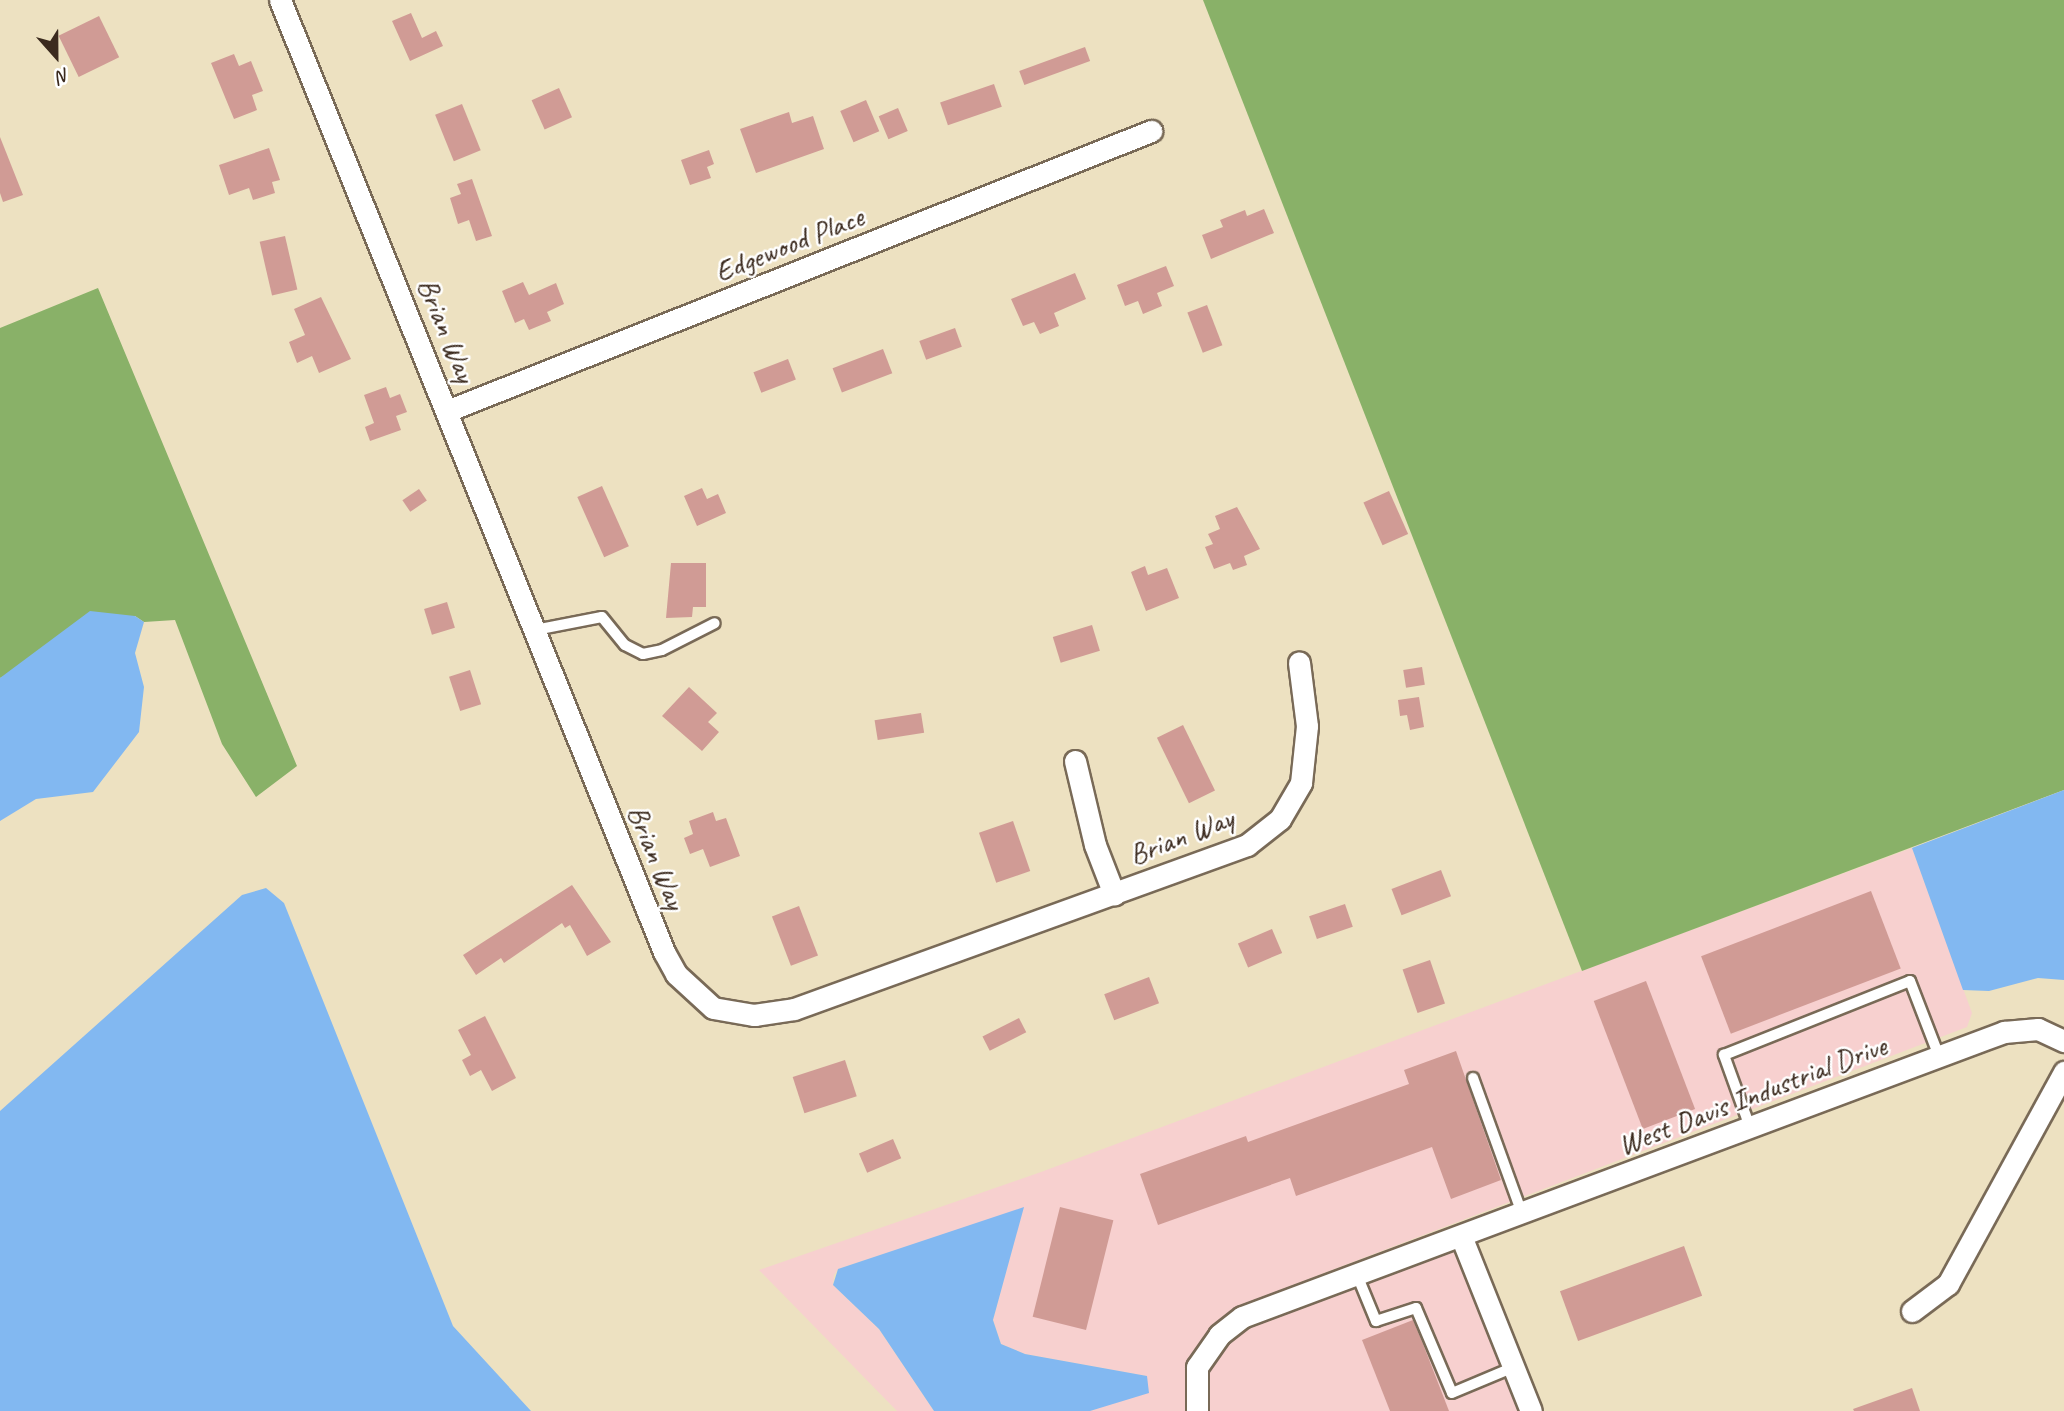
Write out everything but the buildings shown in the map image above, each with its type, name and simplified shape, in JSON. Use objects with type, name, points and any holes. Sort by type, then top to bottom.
[{"type":"street","name":"Brian Way","points":[[280,0],[663,952],[676,974],[713,1007],[754,1015],[794,1009],[1247,845],[1280,819],[1301,783],[1306,758],[1299,663]]},
{"type":"street","name":"Edgewood Place","points":[[447,411],[1151,131]]},
{"type":"street","points":[[1075,761],[1096,845],[1114,894]]},
{"type":"street","name":"West Davis Industrial Drive","points":[[1197,1411],[1198,1367],[1219,1335],[1242,1317],[2004,1032],[2038,1029],[2064,1041]]},
{"type":"street","points":[[1912,1311],[1948,1284],[2064,1072]]},
{"type":"street","points":[[1461,1236],[1531,1411]]},
{"type":"lane","points":[[535,630],[602,617],[625,645],[643,654],[662,650],[715,623]]},
{"type":"lane","points":[[1750,1127],[1724,1055],[1910,981],[1939,1056]]},
{"type":"lane","points":[[1473,1078],[1522,1213]]},
{"type":"lane","points":[[1357,1275],[1376,1321],[1416,1308],[1452,1393],[1514,1367]]},
{"type":"shaded area","points":[[1912,848],[1972,1013],[1967,1027],[1238,1306],[1213,1326],[1189,1360],[1188,1411],[1090,1411],[1109,1404],[1146,1376],[1025,1354],[1001,1344],[993,1320],[1023,1208],[838,1269],[834,1275],[833,1285],[879,1329],[934,1411],[897,1411],[759,1270],[1041,1172]]},
{"type":"shaded area","points":[[1457,1250],[1521,1411],[1207,1411],[1207,1372],[1227,1343],[1247,1327]]},
{"type":"green space","points":[[1203,0],[2064,0],[2064,790],[1582,971]]},
{"type":"green space","points":[[98,288],[297,766],[256,797],[222,744],[175,620],[144,622],[135,616],[0,678],[0,328]]},
{"type":"water","points":[[90,611],[135,616],[144,622],[135,653],[144,687],[139,732],[93,792],[36,799],[0,821],[0,678]]},
{"type":"water","points":[[2064,790],[2064,980],[2038,978],[1989,991],[1963,990],[1912,848]]},
{"type":"water","points":[[266,888],[284,903],[453,1326],[531,1411],[0,1411],[0,1111],[242,895]]},
{"type":"water","points":[[1024,1207],[993,1320],[1001,1344],[1025,1354],[1147,1376],[1149,1393],[1090,1411],[934,1411],[879,1329],[833,1285],[838,1269]]}]
